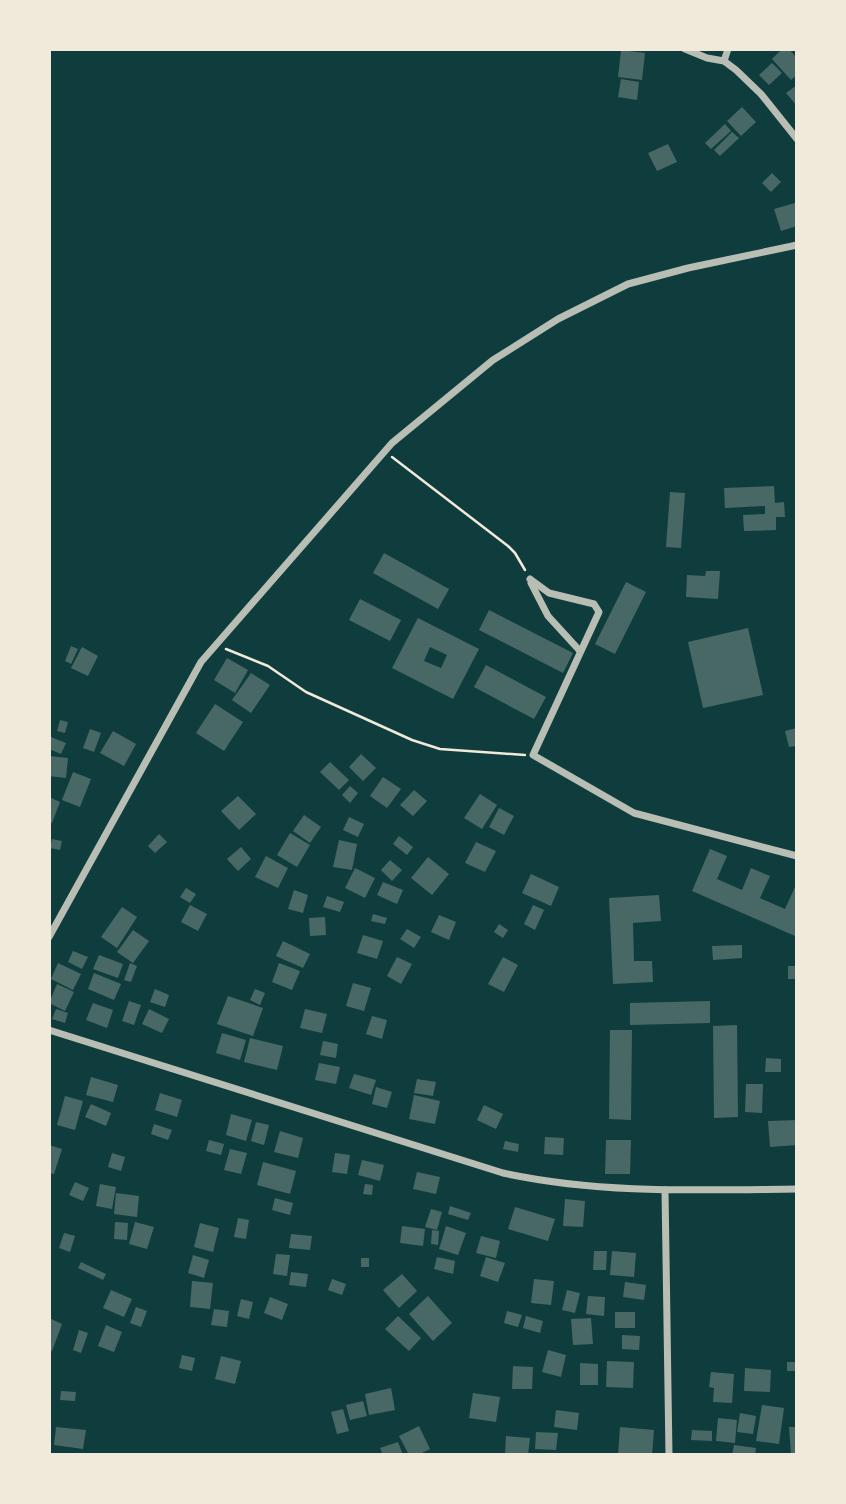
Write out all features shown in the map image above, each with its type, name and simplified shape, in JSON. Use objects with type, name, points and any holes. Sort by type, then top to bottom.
[{"type":"street","points":[[685,49],[707,58],[724,61],[736,70],[761,94],[797,139]]},
{"type":"street","points":[[724,61],[728,49]]},
{"type":"street","points":[[49,937],[201,662],[384,451],[493,360],[558,319],[605,295],[628,284],[797,245]]},
{"type":"street","points":[[530,579],[548,616],[580,652]]},
{"type":"street","points":[[530,579],[549,593],[594,604],[598,608],[598,616],[533,755],[634,813],[797,856]]},
{"type":"street","points":[[49,1030],[503,1173],[573,1186],[665,1190],[797,1189]]},
{"type":"street","points":[[665,1190],[669,1455]]},
{"type":"path","points":[[384,451],[516,553],[530,579]]},
{"type":"path","points":[[216,645],[261,663],[298,688],[412,740],[460,752],[533,755]]},
{"type":"building","points":[[782,49],[789,49],[797,58],[797,75],[791,80],[772,59]]},
{"type":"building","points":[[621,50],[645,53],[642,80],[618,77]]},
{"type":"building","points":[[772,63],[782,73],[769,85],[759,75]]},
{"type":"building","points":[[621,79],[639,82],[637,100],[618,97]]},
{"type":"building","points":[[797,85],[797,106],[786,93]]},
{"type":"building","points":[[742,107],[756,122],[741,136],[727,121]]},
{"type":"building","points":[[725,124],[731,131],[711,149],[705,143]]},
{"type":"building","points":[[732,132],[739,138],[720,156],[714,150]]},
{"type":"building","points":[[668,144],[677,162],[657,171],[648,153]]},
{"type":"building","points":[[772,173],[781,182],[771,192],[762,183]]},
{"type":"building","points":[[795,203],[797,226],[781,231],[774,209]]},
{"type":"building","points":[[774,486],[775,503],[784,502],[785,517],[776,517],[776,530],[744,531],[743,515],[765,514],[765,506],[725,508],[724,488]]},
{"type":"building","points":[[670,492],[685,493],[681,548],[666,547]]},
{"type":"building","points":[[384,553],[449,589],[438,609],[373,573]]},
{"type":"building","points":[[706,571],[720,571],[718,599],[686,597],[687,575],[705,576]]},
{"type":"building","points":[[626,582],[646,592],[615,654],[595,644]]},
{"type":"building","points":[[360,599],[401,620],[390,641],[349,620]]},
{"type":"building","points":[[489,610],[573,653],[563,673],[479,630]]},
{"type":"building","points":[[418,618],[479,649],[453,699],[392,668]],"holes":[[[430,647],[447,655],[441,668],[424,661]]]},
{"type":"building","points":[[748,628],[763,695],[703,708],[688,642]]},
{"type":"building","points":[[71,646],[78,649],[71,664],[65,661]]},
{"type":"building","points":[[82,647],[98,656],[88,676],[71,668]]},
{"type":"building","points":[[227,658],[248,670],[235,693],[214,680]]},
{"type":"building","points":[[486,665],[546,697],[534,719],[474,687]]},
{"type":"building","points":[[251,673],[270,685],[251,713],[232,700]]},
{"type":"building","points":[[215,704],[243,722],[224,751],[196,733]]},
{"type":"building","points":[[60,720],[68,722],[65,733],[57,731]]},
{"type":"building","points":[[797,728],[797,746],[789,747],[785,731]]},
{"type":"building","points":[[90,729],[101,733],[94,752],[83,748]]},
{"type":"building","points":[[113,731],[136,744],[124,766],[100,753]]},
{"type":"building","points":[[51,737],[66,743],[61,754],[49,749]]},
{"type":"building","points":[[361,754],[376,768],[363,781],[349,767]]},
{"type":"building","points":[[49,756],[68,758],[66,778],[49,776]]},
{"type":"building","points":[[330,762],[349,780],[339,790],[320,772]]},
{"type":"building","points":[[73,772],[91,779],[80,807],[62,800]]},
{"type":"building","points":[[383,777],[401,789],[387,808],[370,796]]},
{"type":"building","points":[[350,786],[358,793],[350,803],[342,795]]},
{"type":"building","points":[[414,790],[427,801],[413,816],[400,805]]},
{"type":"building","points":[[480,794],[497,805],[482,829],[464,818]]},
{"type":"building","points":[[238,796],[256,814],[239,830],[221,811]]},
{"type":"building","points":[[49,797],[60,802],[52,823],[49,821]]},
{"type":"building","points":[[499,808],[514,816],[504,835],[489,827]]},
{"type":"building","points":[[304,815],[321,827],[310,843],[293,831]]},
{"type":"building","points":[[349,817],[364,824],[358,837],[343,830]]},
{"type":"building","points":[[290,833],[310,845],[297,867],[277,855]]},
{"type":"building","points":[[159,834],[167,842],[155,853],[148,846]]},
{"type":"building","points":[[399,836],[413,847],[407,855],[393,844]]},
{"type":"building","points":[[52,839],[62,841],[60,850],[50,848]]},
{"type":"building","points":[[339,840],[357,844],[352,870],[333,867]]},
{"type":"building","points":[[476,842],[496,851],[485,872],[465,863]]},
{"type":"building","points":[[241,847],[251,859],[238,871],[227,859]]},
{"type":"building","points":[[710,849],[727,856],[717,879],[742,890],[751,868],[770,876],[760,898],[785,909],[795,887],[797,888],[795,936],[692,891]]},
{"type":"building","points":[[266,856],[288,868],[278,888],[255,877]]},
{"type":"building","points":[[428,857],[449,874],[432,895],[411,878]]},
{"type":"building","points":[[390,860],[402,870],[392,881],[381,870]]},
{"type":"building","points":[[355,868],[375,878],[365,898],[345,888]]},
{"type":"building","points":[[531,874],[559,887],[551,906],[522,893]]},
{"type":"building","points":[[383,882],[403,890],[397,904],[377,895]]},
{"type":"building","points":[[186,888],[196,894],[190,903],[180,897]]},
{"type":"building","points":[[294,890],[308,895],[303,913],[288,909]]},
{"type":"building","points":[[659,895],[661,921],[633,923],[634,961],[652,961],[653,982],[613,984],[609,898]]},
{"type":"building","points":[[327,896],[344,902],[340,912],[323,907]]},
{"type":"building","points":[[190,905],[207,914],[198,931],[181,922]]},
{"type":"building","points":[[533,905],[544,910],[535,930],[524,924]]},
{"type":"building","points":[[122,907],[137,917],[117,948],[101,937]]},
{"type":"building","points":[[373,914],[387,918],[385,924],[371,921]]},
{"type":"building","points":[[439,915],[456,922],[449,940],[431,932]]},
{"type":"building","points":[[325,917],[326,935],[310,936],[309,918]]},
{"type":"building","points":[[499,924],[508,930],[503,938],[494,932]]},
{"type":"building","points":[[407,929],[421,937],[414,948],[400,939]]},
{"type":"building","points":[[133,930],[149,941],[133,963],[117,952]]},
{"type":"building","points":[[363,935],[383,941],[377,959],[357,953]]},
{"type":"building","points":[[283,941],[310,954],[303,968],[276,956]]},
{"type":"building","points":[[742,945],[742,958],[713,960],[712,946]]},
{"type":"building","points":[[73,951],[88,957],[82,969],[68,962]]},
{"type":"building","points":[[99,955],[123,964],[118,978],[93,969]]},
{"type":"building","points":[[397,957],[412,964],[401,984],[387,976]]},
{"type":"building","points":[[503,957],[518,965],[504,992],[488,984]]},
{"type":"building","points":[[58,963],[81,974],[73,990],[51,979]]},
{"type":"building","points":[[130,963],[137,966],[131,982],[124,980]]},
{"type":"building","points":[[279,963],[300,971],[292,990],[272,982]]},
{"type":"building","points":[[788,966],[797,966],[797,979],[788,979]]},
{"type":"building","points":[[94,973],[121,984],[114,1000],[88,989]]},
{"type":"building","points":[[353,983],[371,988],[364,1011],[346,1006]]},
{"type":"building","points":[[57,984],[74,992],[65,1011],[49,1003]]},
{"type":"building","points":[[155,989],[169,995],[165,1007],[150,1002]]},
{"type":"building","points":[[255,989],[265,993],[260,1005],[250,1000]]},
{"type":"building","points":[[228,996],[263,1008],[253,1036],[217,1024]]},
{"type":"building","points":[[129,1001],[141,1005],[134,1025],[122,1021]]},
{"type":"building","points":[[710,1001],[710,1023],[630,1025],[630,1003]]},
{"type":"building","points":[[93,1003],[113,1010],[107,1028],[86,1020]]},
{"type":"building","points":[[56,1009],[68,1013],[65,1023],[52,1019]]},
{"type":"building","points":[[149,1009],[169,1019],[162,1033],[142,1024]]},
{"type":"building","points":[[305,1009],[327,1014],[322,1033],[300,1028]]},
{"type":"building","points":[[372,1016],[387,1020],[382,1039],[366,1034]]},
{"type":"building","points":[[737,1025],[738,1117],[714,1118],[713,1026]]},
{"type":"building","points":[[610,1030],[632,1030],[631,1120],[609,1119]]},
{"type":"building","points":[[222,1033],[246,1040],[240,1060],[216,1053]]},
{"type":"building","points":[[250,1038],[283,1046],[277,1070],[244,1062]]},
{"type":"building","points":[[323,1041],[338,1044],[336,1058],[320,1055]]},
{"type":"building","points":[[766,1058],[781,1059],[781,1072],[765,1072]]},
{"type":"building","points":[[319,1063],[340,1067],[336,1084],[315,1080]]},
{"type":"building","points":[[354,1074],[376,1080],[371,1095],[349,1088]]},
{"type":"building","points":[[91,1077],[118,1085],[113,1102],[86,1095]]},
{"type":"building","points":[[417,1079],[436,1082],[433,1096],[414,1093]]},
{"type":"building","points":[[746,1084],[763,1084],[762,1113],[745,1112]]},
{"type":"building","points":[[376,1087],[392,1092],[387,1108],[372,1104]]},
{"type":"building","points":[[160,1093],[182,1100],[177,1117],[155,1110]]},
{"type":"building","points":[[414,1095],[440,1101],[435,1124],[409,1119]]},
{"type":"building","points":[[65,1096],[83,1101],[75,1130],[57,1125]]},
{"type":"building","points":[[91,1104],[111,1113],[106,1126],[85,1117]]},
{"type":"building","points":[[484,1105],[503,1114],[496,1129],[477,1120]]},
{"type":"building","points":[[231,1114],[252,1120],[246,1141],[226,1135]]},
{"type":"building","points":[[797,1120],[797,1145],[770,1147],[768,1121]]},
{"type":"building","points":[[256,1122],[269,1125],[264,1145],[251,1141]]},
{"type":"building","points":[[154,1124],[172,1130],[168,1140],[151,1134]]},
{"type":"building","points":[[280,1131],[303,1138],[298,1158],[274,1152]]},
{"type":"building","points":[[545,1137],[564,1138],[563,1155],[544,1154]]},
{"type":"building","points":[[209,1140],[224,1144],[221,1155],[206,1151]]},
{"type":"building","points":[[606,1140],[631,1140],[630,1174],[605,1174]]},
{"type":"building","points":[[505,1141],[519,1144],[518,1152],[503,1149]]},
{"type":"building","points":[[49,1145],[62,1149],[54,1174],[49,1173]]},
{"type":"building","points":[[230,1149],[247,1153],[241,1174],[224,1170]]},
{"type":"building","points":[[112,1153],[125,1157],[121,1171],[108,1167]]},
{"type":"building","points":[[335,1153],[350,1155],[347,1174],[332,1172]]},
{"type":"building","points":[[362,1160],[384,1165],[380,1181],[358,1175]]},
{"type":"building","points":[[263,1162],[296,1171],[290,1194],[257,1185]]},
{"type":"building","points":[[417,1172],[440,1177],[436,1194],[413,1189]]},
{"type":"building","points":[[75,1182],[89,1188],[83,1201],[69,1195]]},
{"type":"building","points":[[100,1184],[116,1187],[112,1209],[96,1206]]},
{"type":"building","points":[[365,1184],[373,1185],[372,1195],[363,1194]]},
{"type":"building","points":[[116,1193],[139,1196],[137,1217],[114,1214]]},
{"type":"building","points":[[275,1198],[293,1203],[290,1215],[272,1210]]},
{"type":"building","points":[[565,1199],[585,1201],[583,1227],[563,1226]]},
{"type":"building","points":[[450,1206],[471,1213],[468,1220],[448,1214]]},
{"type":"building","points":[[515,1207],[555,1219],[548,1241],[508,1229]]},
{"type":"building","points":[[431,1209],[442,1212],[437,1230],[425,1227]]},
{"type":"building","points":[[238,1218],[249,1220],[246,1239],[234,1237]]},
{"type":"building","points":[[115,1222],[128,1223],[127,1240],[114,1239]]},
{"type":"building","points":[[135,1222],[154,1227],[147,1249],[129,1244]]},
{"type":"building","points":[[200,1223],[219,1228],[213,1252],[194,1247]]},
{"type":"building","points":[[402,1226],[425,1229],[423,1246],[400,1243]]},
{"type":"building","points":[[446,1226],[466,1233],[458,1255],[439,1249]]},
{"type":"building","points":[[432,1230],[439,1231],[438,1245],[431,1244]]},
{"type":"building","points":[[64,1233],[75,1236],[70,1252],[59,1248]]},
{"type":"building","points":[[291,1234],[312,1236],[310,1250],[289,1248]]},
{"type":"building","points":[[481,1236],[500,1241],[496,1258],[476,1253]]},
{"type":"building","points":[[594,1251],[607,1251],[606,1270],[593,1270]]},
{"type":"building","points":[[612,1251],[636,1253],[634,1277],[610,1275]]},
{"type":"building","points":[[276,1254],[290,1255],[287,1276],[273,1274]]},
{"type":"building","points":[[193,1255],[209,1260],[204,1278],[188,1273]]},
{"type":"building","points":[[437,1257],[455,1261],[453,1274],[434,1269]]},
{"type":"building","points":[[486,1257],[505,1263],[498,1282],[480,1276]]},
{"type":"building","points":[[361,1258],[369,1258],[369,1267],[361,1267]]},
{"type":"building","points":[[81,1262],[106,1274],[103,1280],[78,1268]]},
{"type":"building","points":[[291,1272],[308,1274],[306,1287],[289,1285]]},
{"type":"building","points":[[402,1274],[417,1291],[399,1308],[383,1290]]},
{"type":"building","points":[[332,1279],[346,1284],[342,1295],[328,1290]]},
{"type":"building","points":[[534,1279],[554,1281],[551,1305],[531,1303]]},
{"type":"building","points":[[192,1281],[213,1283],[210,1309],[190,1307]]},
{"type":"building","points":[[625,1282],[646,1285],[644,1300],[623,1297]]},
{"type":"building","points":[[111,1290],[132,1299],[124,1317],[103,1308]]},
{"type":"building","points":[[567,1290],[580,1293],[575,1313],[562,1310]]},
{"type":"building","points":[[428,1296],[452,1323],[433,1341],[409,1314]]},
{"type":"building","points":[[588,1296],[605,1297],[604,1316],[586,1314]]},
{"type":"building","points":[[270,1297],[288,1304],[282,1320],[264,1313]]},
{"type":"building","points":[[241,1299],[253,1302],[249,1319],[237,1316]]},
{"type":"building","points":[[136,1307],[147,1311],[141,1327],[130,1323]]},
{"type":"building","points":[[214,1309],[229,1311],[227,1327],[211,1325]]},
{"type":"building","points":[[507,1311],[522,1315],[518,1327],[504,1323]]},
{"type":"building","points":[[615,1312],[635,1312],[635,1328],[615,1328]]},
{"type":"building","points":[[398,1316],[421,1338],[409,1351],[385,1329]]},
{"type":"building","points":[[526,1316],[543,1321],[540,1333],[523,1328]]},
{"type":"building","points":[[49,1318],[62,1324],[52,1351],[49,1350]]},
{"type":"building","points":[[591,1318],[593,1344],[573,1345],[571,1319]]},
{"type":"building","points":[[106,1325],[122,1332],[114,1352],[98,1346]]},
{"type":"building","points":[[79,1330],[88,1333],[81,1353],[73,1350]]},
{"type":"building","points":[[622,1335],[640,1336],[639,1350],[622,1349]]},
{"type":"building","points":[[548,1350],[566,1355],[561,1377],[542,1372]]},
{"type":"building","points":[[182,1355],[195,1358],[192,1371],[179,1368]]},
{"type":"building","points":[[221,1356],[241,1361],[235,1384],[215,1379]]},
{"type":"building","points":[[607,1361],[634,1362],[633,1388],[606,1387]]},
{"type":"building","points":[[787,1362],[797,1362],[797,1371],[787,1371]]},
{"type":"building","points":[[580,1363],[598,1364],[598,1385],[580,1385]]},
{"type":"building","points":[[513,1366],[533,1367],[532,1389],[512,1389]]},
{"type":"building","points":[[745,1368],[771,1370],[770,1392],[744,1391]]},
{"type":"building","points":[[711,1372],[734,1374],[732,1403],[713,1402],[714,1388],[709,1387]]},
{"type":"building","points":[[391,1388],[395,1410],[369,1415],[365,1394]]},
{"type":"building","points":[[61,1391],[76,1392],[75,1401],[60,1400]]},
{"type":"building","points":[[473,1393],[500,1397],[496,1422],[469,1418]]},
{"type":"building","points":[[363,1401],[367,1416],[350,1420],[346,1405]]},
{"type":"building","points":[[762,1405],[784,1408],[779,1444],[756,1441]]},
{"type":"building","points":[[343,1409],[349,1431],[337,1434],[331,1412]]},
{"type":"building","points":[[556,1410],[579,1413],[577,1430],[554,1427]]},
{"type":"building","points":[[740,1413],[756,1416],[753,1434],[737,1432]]},
{"type":"building","points":[[718,1418],[737,1420],[735,1443],[716,1441]]},
{"type":"building","points":[[419,1426],[430,1449],[418,1455],[409,1455],[399,1436]]},
{"type":"building","points":[[56,1427],[86,1430],[83,1449],[54,1445]]},
{"type":"building","points":[[620,1427],[654,1430],[652,1455],[618,1455]]},
{"type":"building","points":[[789,1427],[797,1427],[797,1455],[791,1455]]},
{"type":"building","points":[[692,1430],[712,1431],[712,1441],[691,1440]]},
{"type":"building","points":[[536,1432],[558,1433],[556,1450],[535,1449]]},
{"type":"building","points":[[506,1436],[530,1438],[528,1455],[505,1455]]},
{"type":"building","points":[[398,1442],[403,1455],[383,1455],[380,1448]]},
{"type":"building","points":[[734,1445],[756,1448],[755,1455],[732,1455]]}]
